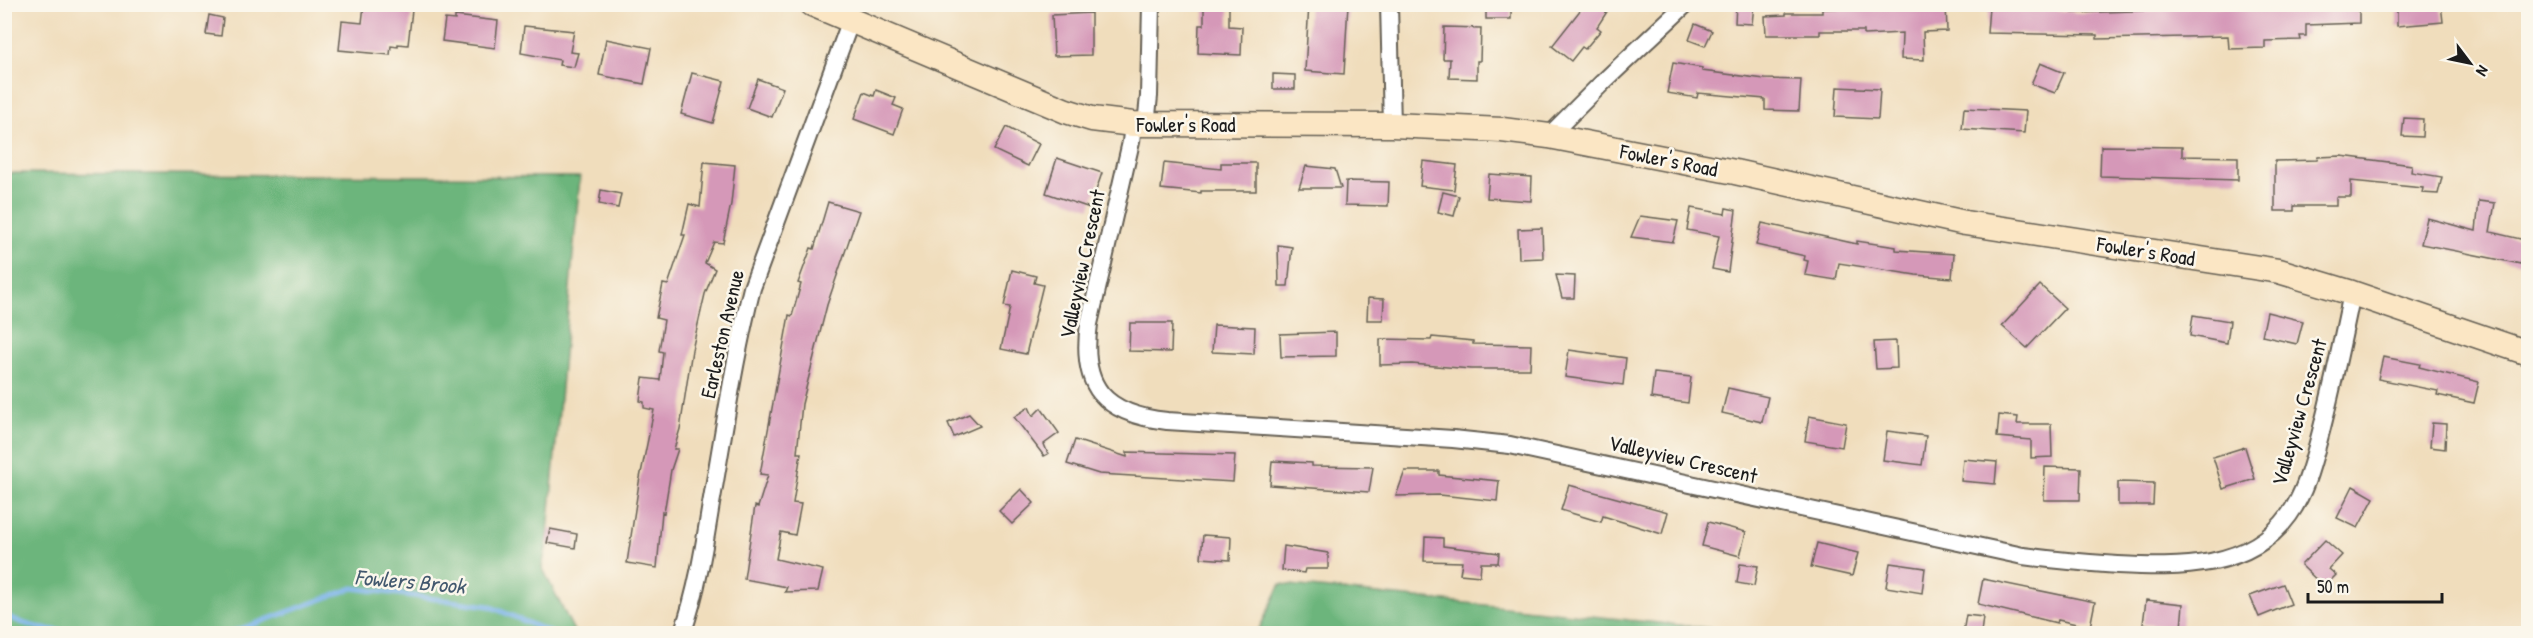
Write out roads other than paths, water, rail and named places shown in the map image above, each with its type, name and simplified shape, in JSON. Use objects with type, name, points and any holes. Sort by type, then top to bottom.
[{"type":"street","name":"Fowler's Road","points":[[812,4],[1065,111],[1092,119],[1139,124],[1392,125],[1502,130],[1549,136],[1735,172],[1965,223],[2279,272],[2352,293],[2529,353]]},
{"type":"street","name":"Valleyview Crescent","points":[[1151,4],[1149,96],[1131,142],[1089,324],[1086,350],[1090,376],[1104,398],[1121,411],[1147,419],[1453,439],[1510,445],[2023,556],[2158,567],[2193,566],[2241,552],[2268,537],[2288,516],[2305,485],[2331,397],[2352,293]]},
{"type":"street","points":[[1389,4],[1392,125]]},
{"type":"street","points":[[1549,136],[1600,84],[1686,4]]},
{"type":"street","name":"Earleston Avenue","points":[[682,633],[701,562],[742,325],[752,288],[851,20]]},
{"type":"waterway","name":"Fowlers Brook","points":[[227,634],[353,588],[489,606],[554,634]]},
{"type":"waterway","name":"Fowlers Brook","points":[[4,614],[29,625],[43,628],[113,634]]}]
